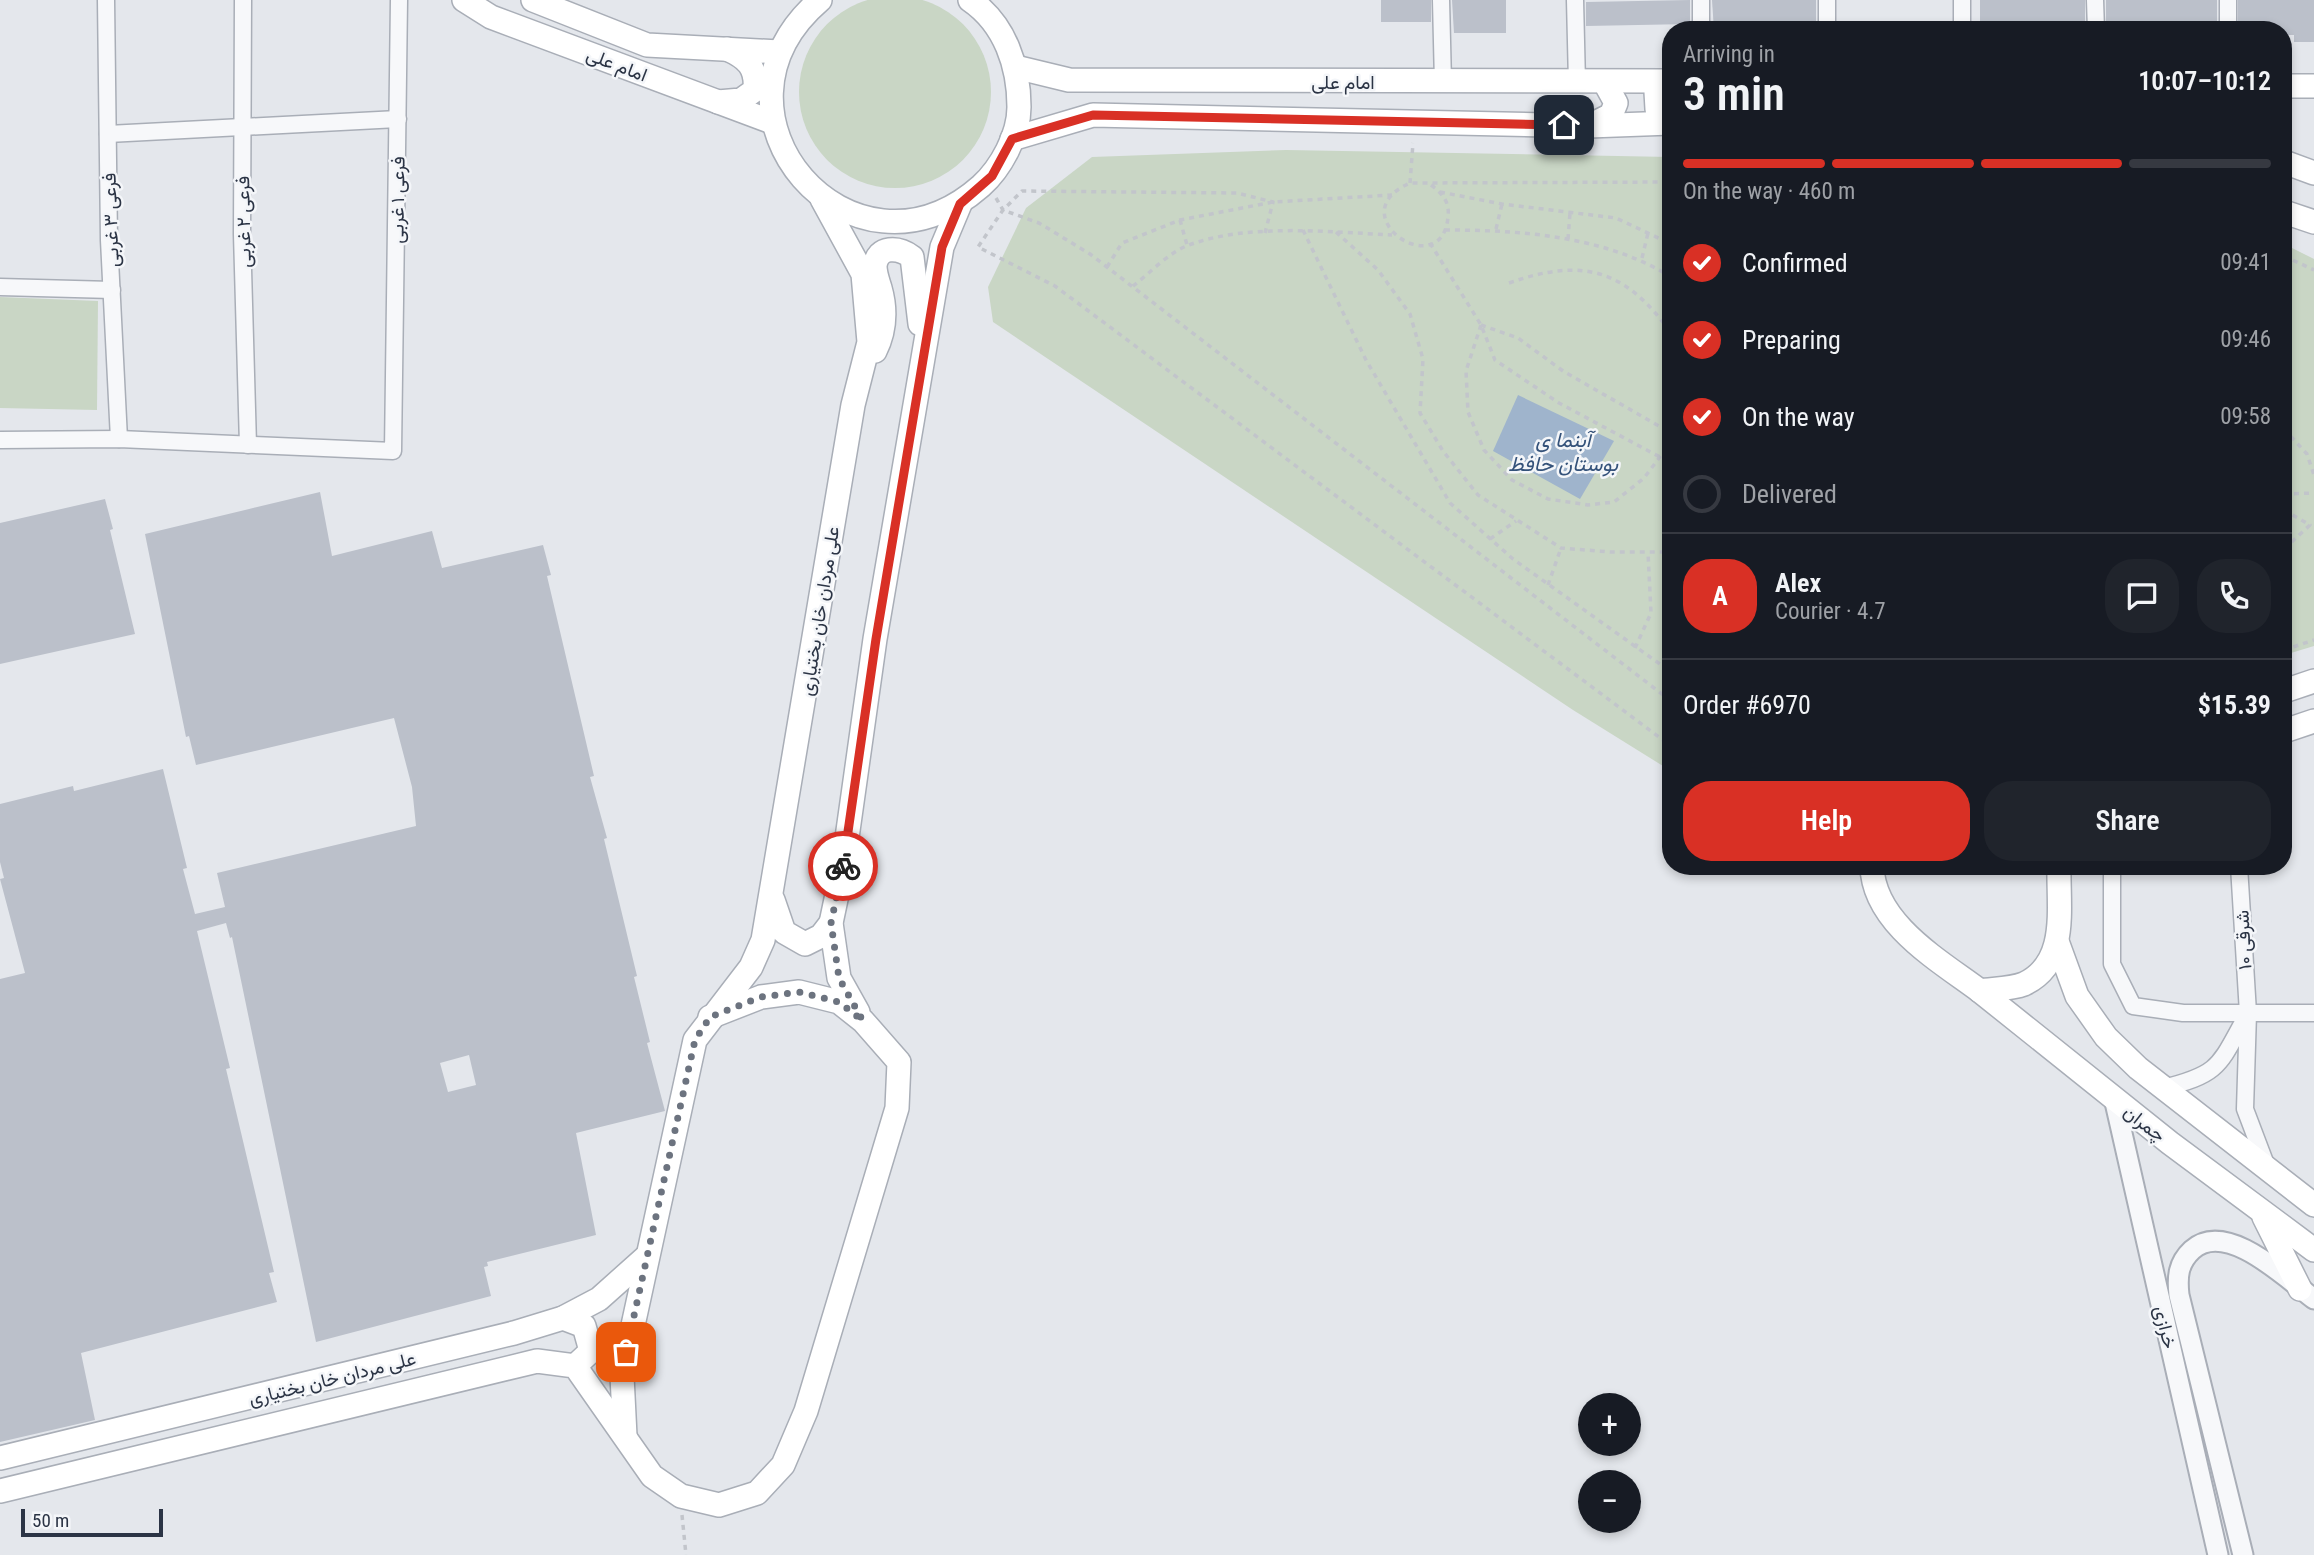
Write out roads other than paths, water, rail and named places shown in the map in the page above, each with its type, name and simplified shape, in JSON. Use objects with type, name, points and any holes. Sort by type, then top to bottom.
[{"type":"main road","name":"امام علی","points":[[464,0],[491,17],[772,122]]},
{"type":"main road","name":"امام علی","points":[[533,0],[647,45],[779,52]]},
{"type":"main road","points":[[820,0],[800,17],[779,52],[772,82],[772,122],[780,145],[797,175],[822,199],[852,215],[889,223],[926,219],[960,204],[992,176],[1012,139],[1019,109],[1015,67],[1005,40],[981,7],[970,0]]},
{"type":"main road","points":[[718,102],[741,100],[754,90],[756,77],[752,66],[744,57],[727,49]]},
{"type":"main road","name":"امام علی","points":[[1015,67],[1069,80],[1662,82]]},
{"type":"main road","points":[[1057,126],[1044,124],[1032,115],[1031,95],[1039,87],[1069,80]]},
{"type":"main road","points":[[1589,126],[1611,116],[1616,103],[1605,83]]},
{"type":"main road","points":[[2292,86],[2314,86]]},
{"type":"main road","points":[[1662,88],[1656,92],[1657,108],[1662,111]]},
{"type":"main road","name":"امام علی","points":[[1012,139],[1093,115],[1589,126],[1662,123]]},
{"type":"main road","points":[[2292,165],[2314,173]]},
{"type":"main road","name":"علی مردان خان بختیاری","points":[[625,1436],[621,1376],[695,1040],[751,967],[763,940],[853,405],[869,342],[863,274],[822,199]]},
{"type":"main road","points":[[863,1021],[839,978],[831,923],[843,866],[878,626],[942,247],[960,204]]},
{"type":"main road","points":[[2292,215],[2314,222]]},
{"type":"main road","points":[[863,366],[871,359],[883,330],[883,300],[875,264],[880,254],[890,249],[902,249],[912,257],[917,282],[920,372]]},
{"type":"main road","points":[[2292,688],[2314,681]]},
{"type":"main road","points":[[2292,728],[2314,721]]},
{"type":"main road","name":"چمران","points":[[1872,875],[1872,880],[1896,925],[2115,1098],[2314,1250]]},
{"type":"main road","points":[[1980,991],[2023,985],[2047,968],[2057,944],[2059,875]]},
{"type":"main road","points":[[772,897],[784,932],[805,944],[821,936],[831,923]]},
{"type":"main road","name":"چمران","points":[[2057,944],[2077,996],[2106,1037],[2163,1088],[2314,1205]]},
{"type":"main road","points":[[563,1318],[584,1326],[590,1342],[591,1351],[575,1366],[652,1476],[681,1496],[719,1505],[757,1493],[783,1465],[806,1411],[897,1108],[899,1062],[863,1021],[839,1002],[799,992],[761,997],[710,1017]]},
{"type":"main road","points":[[2261,1211],[2307,1294]]},
{"type":"main road","name":"علی مردان خان بختیاری","points":[[0,1458],[455,1348],[563,1318],[599,1299],[646,1257]]},
{"type":"main road","name":"علی مردان خان بختیاری","points":[[0,1492],[537,1361],[575,1366]]},
{"type":"street","name":"فرعی ۳ غربی","points":[[106,0],[112,290],[119,439]]},
{"type":"street","name":"فرعی ۲ غربی","points":[[243,0],[242,125],[248,445]]},
{"type":"street","name":"فرعی ۱ غربی","points":[[248,445],[393,451],[399,0]]},
{"type":"street","points":[[1441,0],[1443,83]]},
{"type":"street","points":[[1575,0],[1577,83]]},
{"type":"street","points":[[1701,0],[1701,21]]},
{"type":"street","points":[[1827,0],[1827,21]]},
{"type":"street","points":[[1962,0],[1962,21]]},
{"type":"street","points":[[2095,0],[2096,21]]},
{"type":"street","points":[[2228,0],[2228,21]]},
{"type":"street","points":[[108,134],[398,119]]},
{"type":"street","points":[[0,287],[112,290]]},
{"type":"street","points":[[0,440],[119,439],[248,445]]},
{"type":"street","points":[[2112,875],[2112,964],[2133,1006],[2183,1013],[2314,1013]]},
{"type":"street","name":"۱۰ شرقی","points":[[2240,875],[2248,1013],[2245,1109],[2269,1172]]},
{"type":"street","points":[[2163,1088],[2194,1081],[2218,1066],[2248,1013]]},
{"type":"street","name":"خرازی","points":[[2115,1098],[2218,1555]]},
{"type":"street","name":"خرازی","points":[[2243,1555],[2177,1281],[2186,1256],[2208,1241],[2221,1240],[2246,1250],[2307,1294]]},
{"type":"water","name":"آبنما ی بوستان حافظ","points":[[1518,395],[1614,441],[1580,499],[1493,451]]}]
